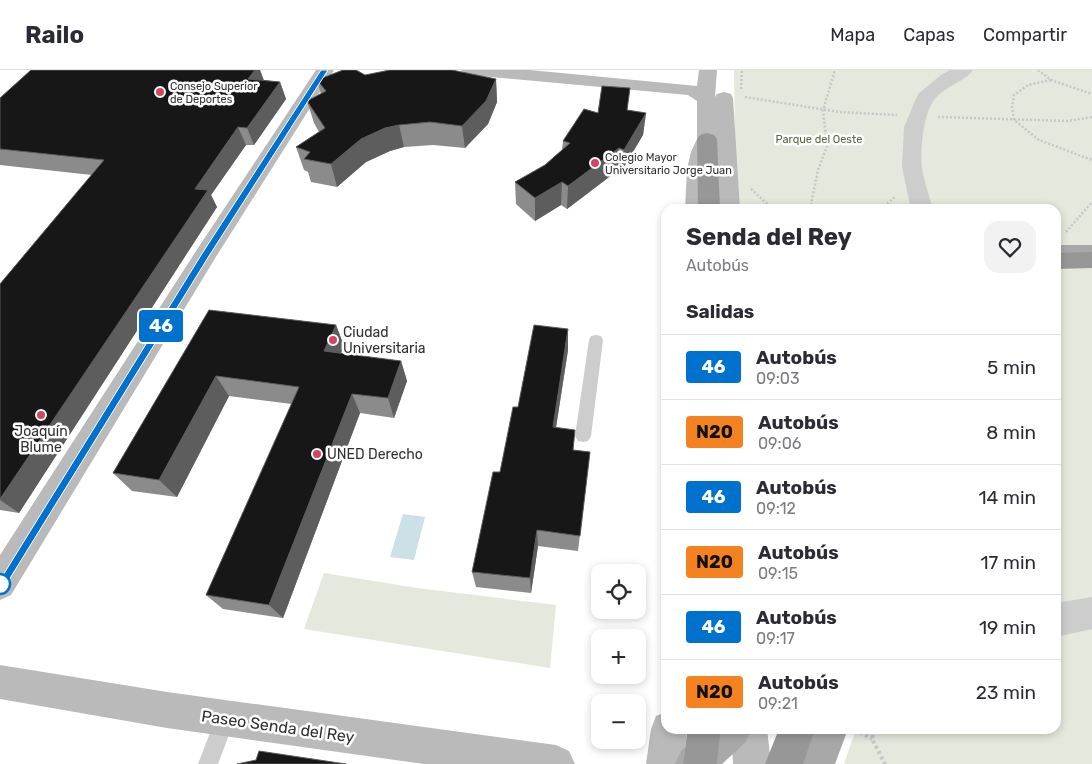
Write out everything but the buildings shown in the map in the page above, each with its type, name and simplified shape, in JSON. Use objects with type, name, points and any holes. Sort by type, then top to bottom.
[{"type":"highway","points":[[707,139],[709,204]]},
{"type":"highway","points":[[1061,261],[1092,261]]},
{"type":"highway","points":[[700,764],[703,734]]},
{"type":"highway","points":[[784,764],[795,734]]},
{"type":"main road","points":[[1061,243],[1092,253]]},
{"type":"main road","points":[[1061,267],[1092,261]]},
{"type":"main road","points":[[694,764],[727,734]]},
{"type":"main road","points":[[816,764],[828,734]]},
{"type":"street","points":[[3,576],[324,70]]},
{"type":"street","points":[[470,70],[703,87],[707,139],[701,152],[697,169],[696,204]]},
{"type":"street","points":[[718,70],[724,82],[729,204]]},
{"type":"street","points":[[921,204],[912,167],[914,127],[925,98],[947,79],[964,70]]},
{"type":"street","points":[[1061,619],[1092,613]]},
{"type":"street","name":"Paseo Senda del Rey","points":[[0,682],[225,718],[556,764]]},
{"type":"street","points":[[666,764],[669,734]]},
{"type":"street","points":[[749,734],[752,764]]},
{"type":"lane","points":[[583,436],[596,340]]},
{"type":"lane","points":[[208,764],[225,718]]},
{"type":"path","points":[[811,204],[818,170],[827,146],[823,110],[835,70]]},
{"type":"path","points":[[1038,70],[1051,80],[1092,94]]},
{"type":"path","points":[[1051,80],[1028,85],[1014,95],[1012,107],[1014,120],[1039,140],[1092,160]]},
{"type":"path","points":[[746,184],[768,204]]},
{"type":"path","points":[[1061,242],[1092,202]]},
{"type":"path","points":[[863,734],[872,739],[885,764]]},
{"type":"path","points":[[872,739],[873,734]]},
{"type":"green space","name":"Parque del Oeste","points":[[734,70],[1092,70],[1092,764],[844,764],[854,734],[1061,734],[1061,204],[736,204]]},
{"type":"green space","points":[[324,573],[417,588],[556,605],[550,668],[304,629]]},
{"type":"water","points":[[403,514],[425,517],[414,560],[390,557]]},
{"type":"bus line","name":"46","points":[[0,584],[206,254],[325,70]]},
{"type":"place","name":"Consejo Superior de Deportes","points":[[160,92]]},
{"type":"place","name":"Colegio Mayor Universitario Jorge Juan","points":[[595,163]]},
{"type":"place","name":"Ciudad Universitaria","points":[[333,340]]},
{"type":"place","name":"Joaquín Blume","points":[[41,415]]},
{"type":"place","name":"UNED Derecho","points":[[317,454]]}]
